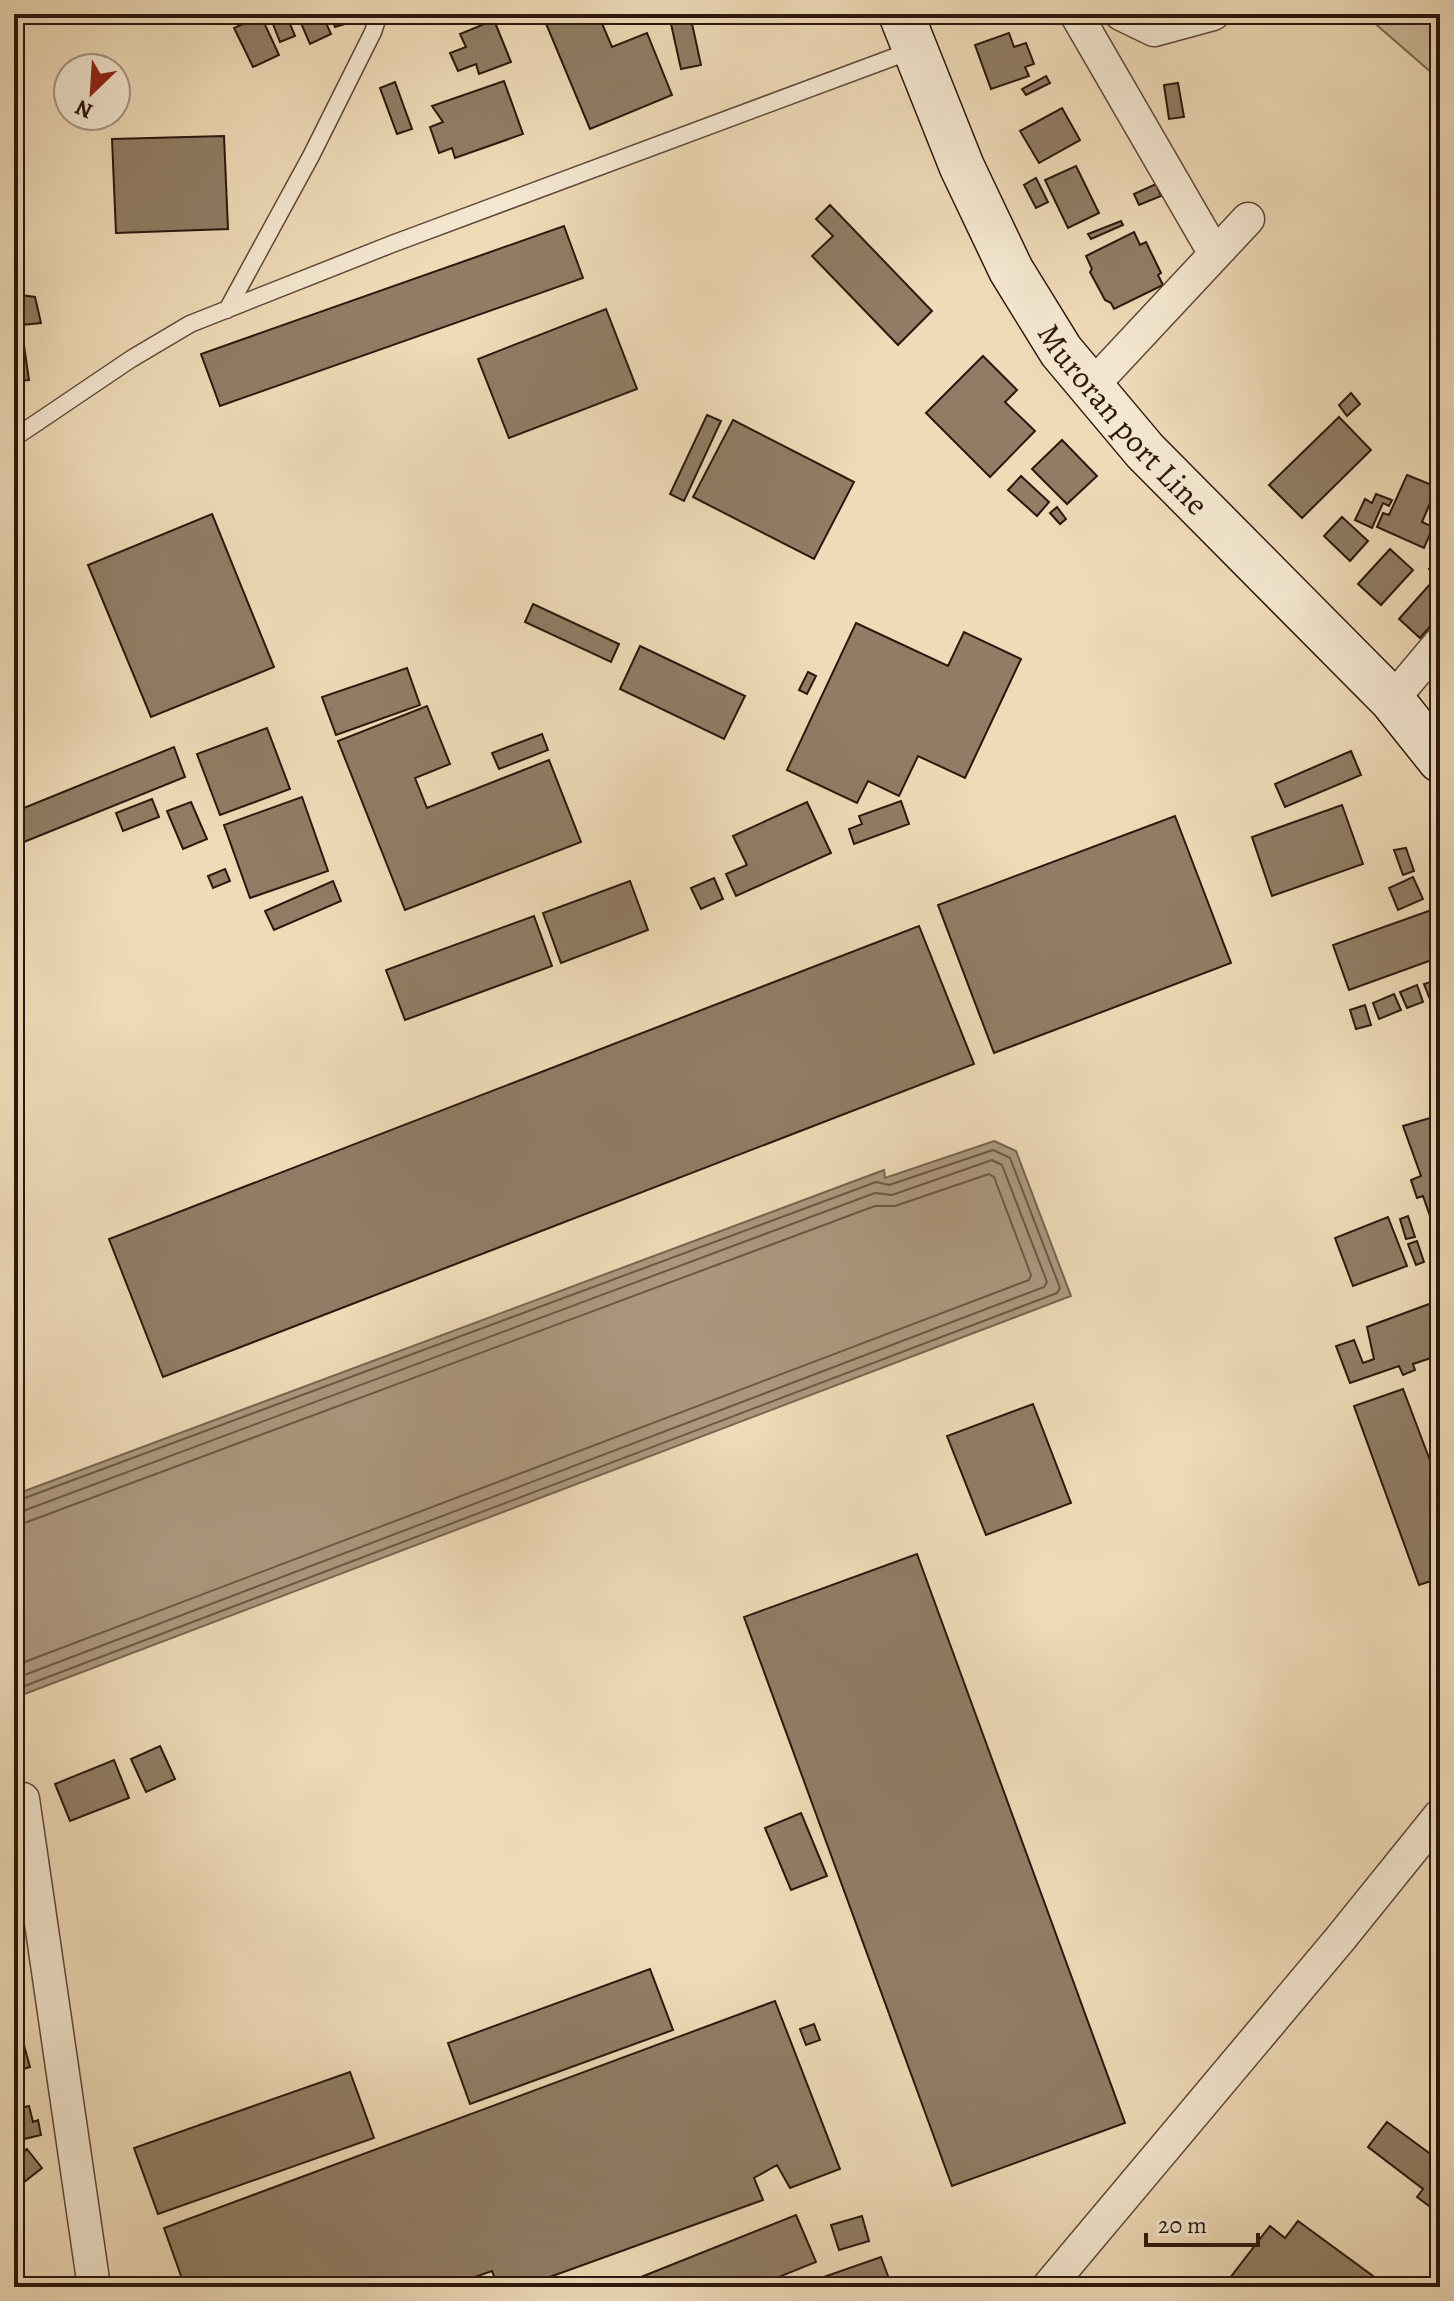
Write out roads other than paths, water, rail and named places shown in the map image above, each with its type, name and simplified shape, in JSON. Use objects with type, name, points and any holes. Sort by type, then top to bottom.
[{"type":"main road","name":"Muroran port Line","points":[[908,32],[962,167],[1011,270],[1061,351],[1145,451],[1392,700],[1440,760]]},
{"type":"street","points":[[1076,14],[1215,254]]},
{"type":"street","points":[[1121,14],[1154,30],[1213,14]]},
{"type":"street","points":[[1091,387],[1248,219]]},
{"type":"street","points":[[1392,700],[1440,643]]},
{"type":"street","points":[[23,1799],[94,2287]]},
{"type":"street","points":[[1048,2287],[1440,1815]]},
{"type":"lane","points":[[227,310],[311,156],[379,14]]},
{"type":"lane","points":[[14,438],[142,352],[190,324],[908,32]]},
{"type":"water","points":[[994,1141],[1016,1151],[1071,1296],[14,1698],[14,1495],[884,1170],[885,1178]]}]
